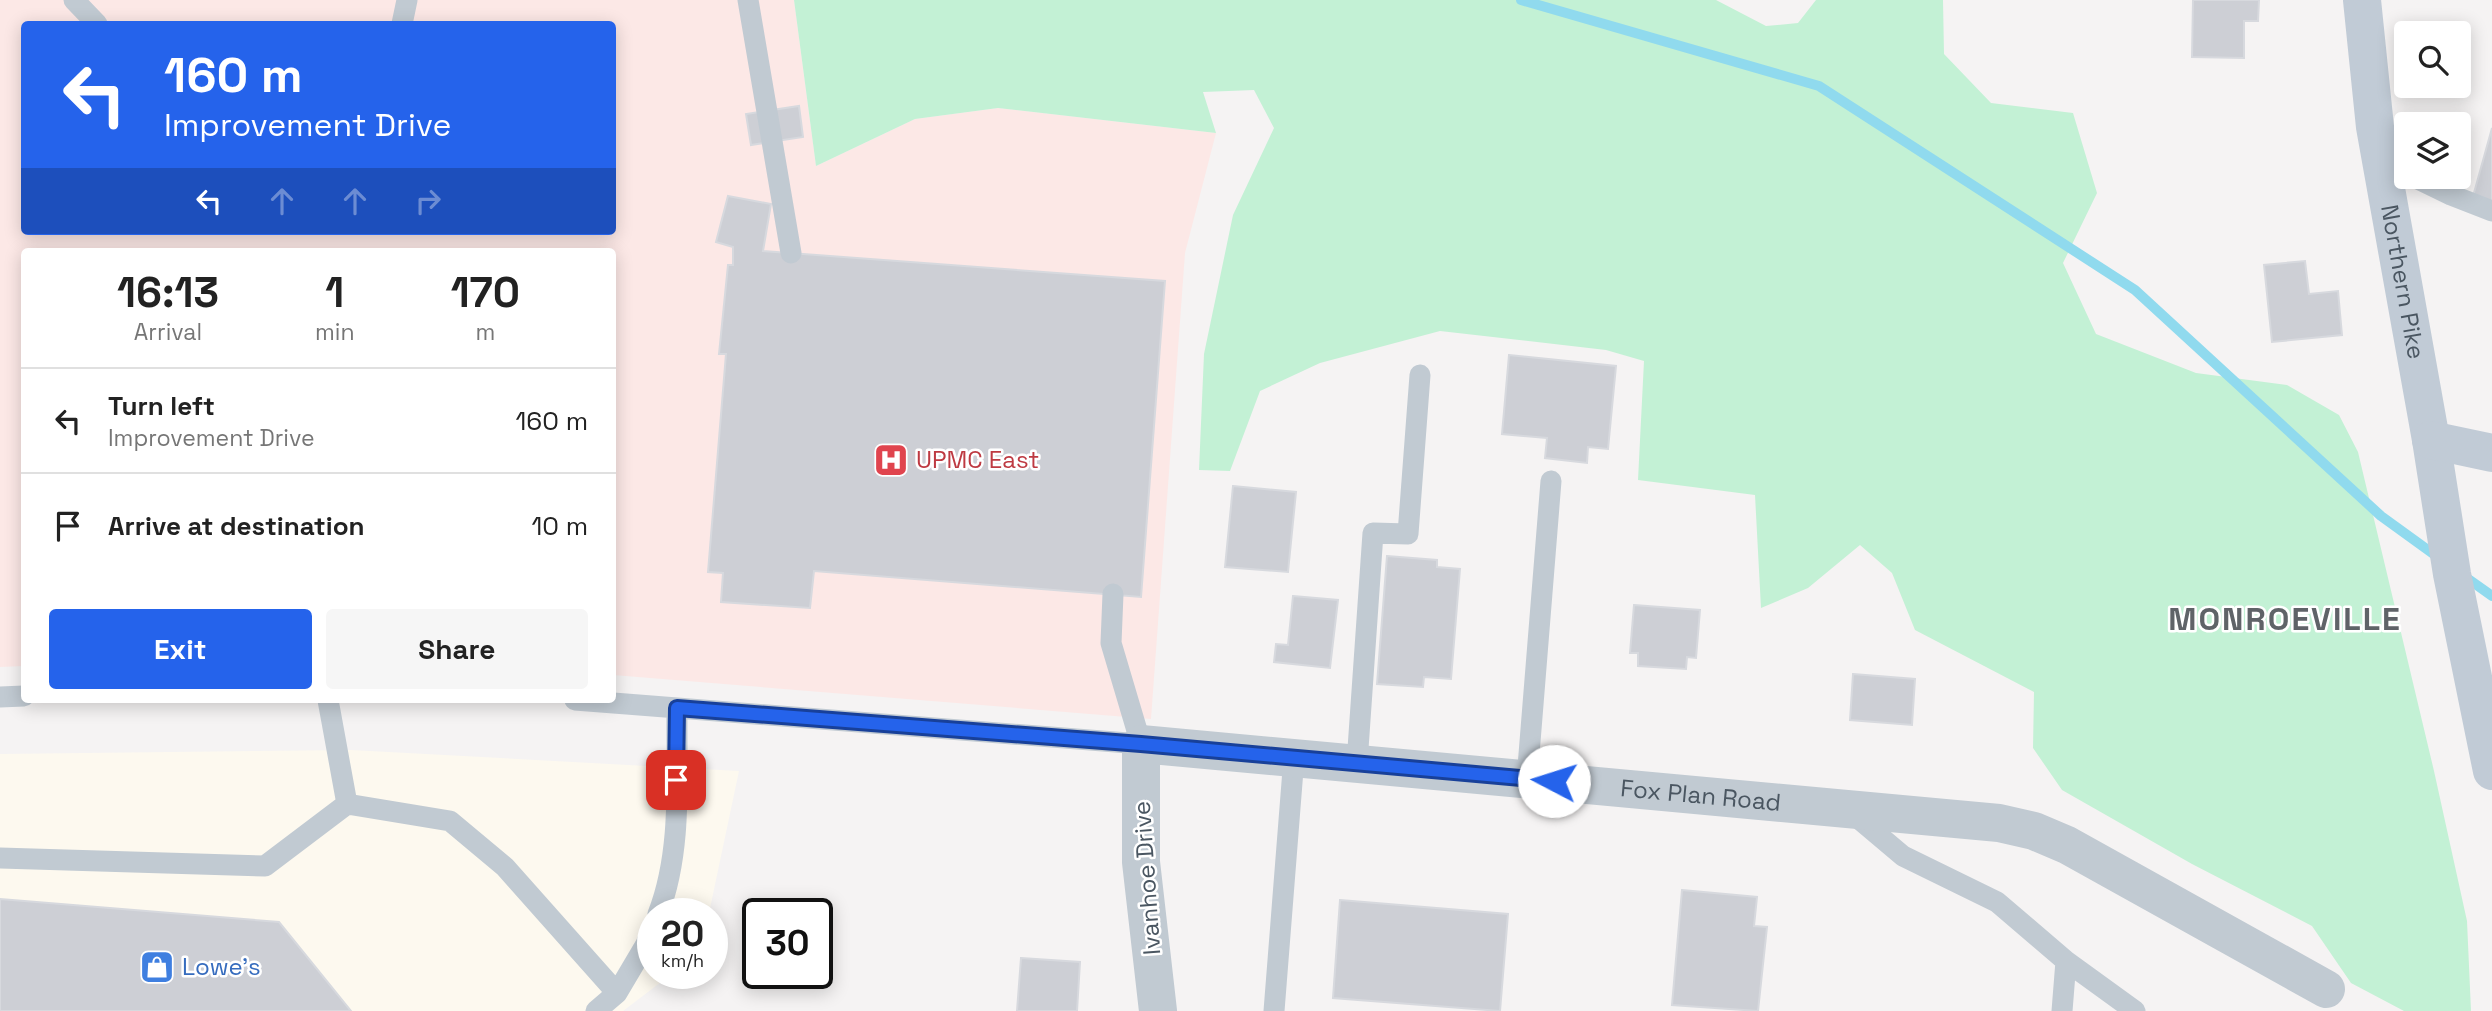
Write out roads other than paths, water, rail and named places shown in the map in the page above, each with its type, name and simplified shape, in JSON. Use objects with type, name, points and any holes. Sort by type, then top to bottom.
[{"type":"main road","name":"Northern Pike","points":[[2362,0],[2375,127],[2452,574],[2492,771]]},
{"type":"main road","points":[[2431,440],[2492,453]]},
{"type":"street","name":"Fox Plan Road","points":[[1141,744],[1999,823],[2034,831],[2067,845],[2326,989]]},
{"type":"street","name":"Ivanhoe Drive","points":[[1141,744],[1141,862],[1158,1011]]},
{"type":"lane","points":[[74,0],[94,21]]},
{"type":"lane","points":[[403,21],[407,0]]},
{"type":"lane","points":[[748,0],[791,253]]},
{"type":"lane","points":[[2375,127],[2394,151]]},
{"type":"lane","points":[[2439,189],[2492,211]]},
{"type":"lane","points":[[1357,763],[1373,533],[1408,534],[1420,375]]},
{"type":"lane","points":[[1527,779],[1550,481]]},
{"type":"lane","points":[[1113,594],[1111,643],[1141,744]]},
{"type":"lane","points":[[0,696],[21,696]]},
{"type":"lane","points":[[329,703],[347,804]]},
{"type":"lane","name":"Fox Plan Road","points":[[616,703],[1141,744]]},
{"type":"lane","points":[[665,898],[675,828],[677,708]]},
{"type":"lane","points":[[1274,1011],[1294,757]]},
{"type":"lane","points":[[0,858],[265,866],[347,804],[450,821],[505,867],[617,993]]},
{"type":"lane","points":[[1845,807],[1903,856],[1997,902],[2066,961],[2135,1011]]},
{"type":"lane","points":[[596,1011],[617,993],[637,959]]},
{"type":"lane","points":[[2062,1011],[2066,961]]},
{"type":"waterway","points":[[1521,0],[1819,86],[2135,290],[2381,516],[2439,558]]},
{"type":"waterway","points":[[2464,576],[2492,596]]},
{"type":"place","name":"UPMC East","points":[[891,460]]},
{"type":"place","name":"Lowe's","points":[[157,967]]},
{"type":"district","name":"MONROEVILLE","points":[[2285,619]]}]
